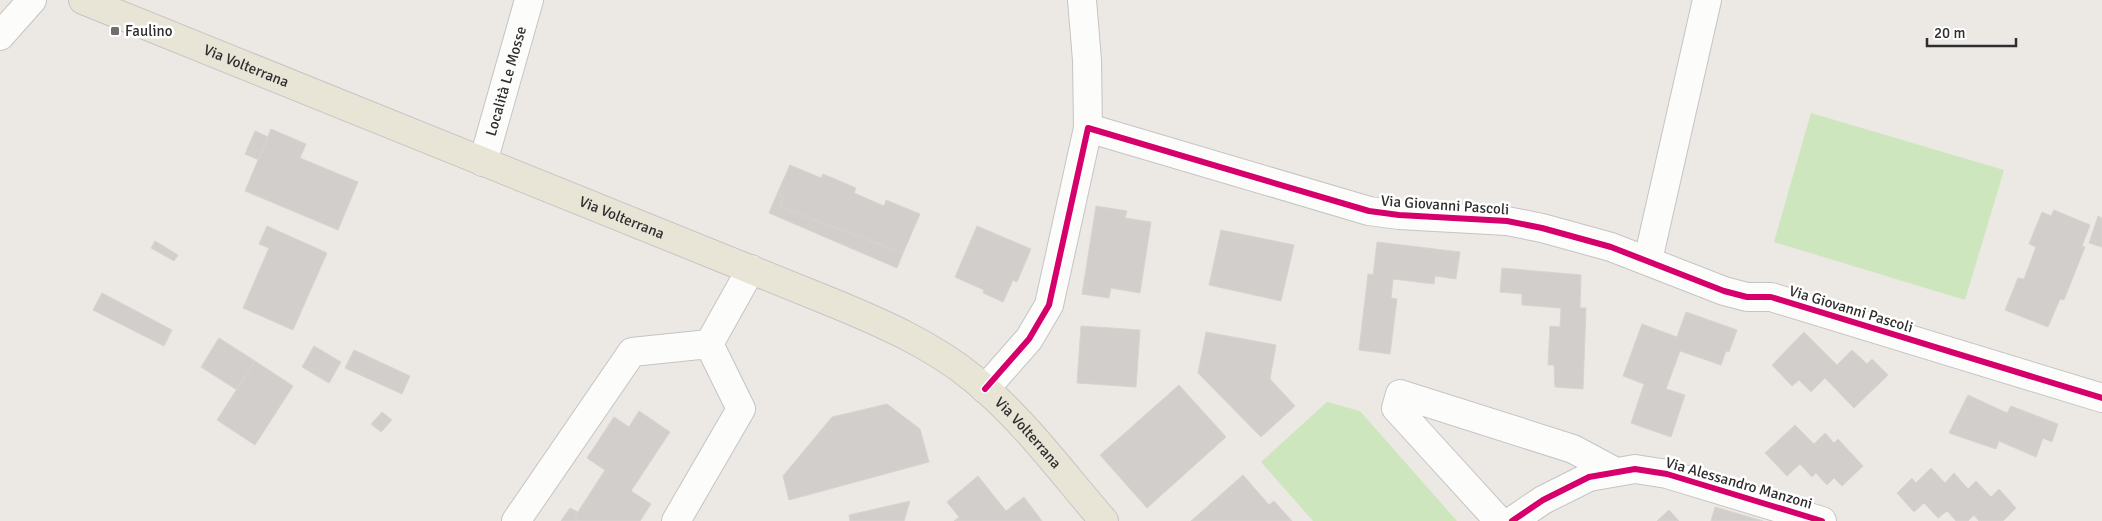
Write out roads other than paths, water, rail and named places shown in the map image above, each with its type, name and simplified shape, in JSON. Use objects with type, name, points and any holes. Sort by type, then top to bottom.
[{"type":"main road","name":"Via Volterrana","points":[[83,0],[751,270],[907,336],[942,356],[985,389],[1017,421],[1104,521]]},
{"type":"street","points":[[0,36],[32,0]]},
{"type":"street","name":"Località Le Mosse","points":[[483,162],[529,0]]},
{"type":"street","points":[[985,389],[1030,339],[1049,305],[1088,128],[1087,60],[1082,0]]},
{"type":"street","points":[[1648,260],[1706,0]]},
{"type":"street","name":"Via Giovanni Pascoli","points":[[1088,128],[1351,207],[1399,215],[1507,221],[1580,237],[1648,260],[1724,291],[1747,297],[1771,297],[2102,398]]},
{"type":"street","points":[[709,344],[751,270]]},
{"type":"street","points":[[516,521],[632,352],[709,344]]},
{"type":"street","points":[[676,521],[741,409],[709,344]]},
{"type":"street","points":[[1499,521],[1396,408],[1400,394],[1573,449],[1614,471]]},
{"type":"street","name":"Via Alessandro Manzoni","points":[[1512,521],[1565,487],[1589,477],[1614,471],[1635,469],[1667,474],[1822,521]]},
{"type":"place","name":"Faulino","points":[[115,31]]}]
